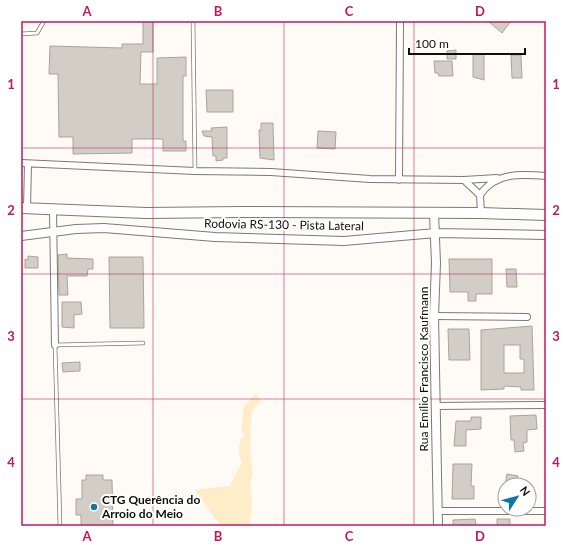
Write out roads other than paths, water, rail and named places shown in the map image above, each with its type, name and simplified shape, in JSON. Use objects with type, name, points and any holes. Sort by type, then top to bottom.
[{"type":"main road","points":[[24,208],[146,213],[481,212],[546,215]]},
{"type":"street","points":[[399,180],[400,21]]},
{"type":"street","points":[[24,208],[24,163],[195,172],[271,172],[399,180],[464,180],[498,178],[522,174],[546,176]]},
{"type":"street","points":[[481,212],[480,195],[486,186],[498,178]]},
{"type":"street","points":[[464,180],[480,195]]},
{"type":"street","points":[[53,209],[55,345]]},
{"type":"street","name":"Rua Emílio Francisco Kaufmann","points":[[434,213],[436,233],[434,316],[438,526]]},
{"type":"street","name":"Rodovia RS-130 - Pista Lateral","points":[[21,236],[76,229],[104,228],[215,237],[344,241],[436,233],[546,235]]},
{"type":"street","points":[[434,316],[527,317]]},
{"type":"street","points":[[436,406],[546,405]]},
{"type":"street","points":[[438,511],[546,511]]},
{"type":"lane","points":[[21,34],[37,32],[44,25],[44,21]]},
{"type":"lane","points":[[193,21],[195,172]]},
{"type":"lane","points":[[60,526],[55,345],[143,343]]},
{"type":"place","name":"CTG Querência do Arroio do Meio","points":[[94,507]]}]
